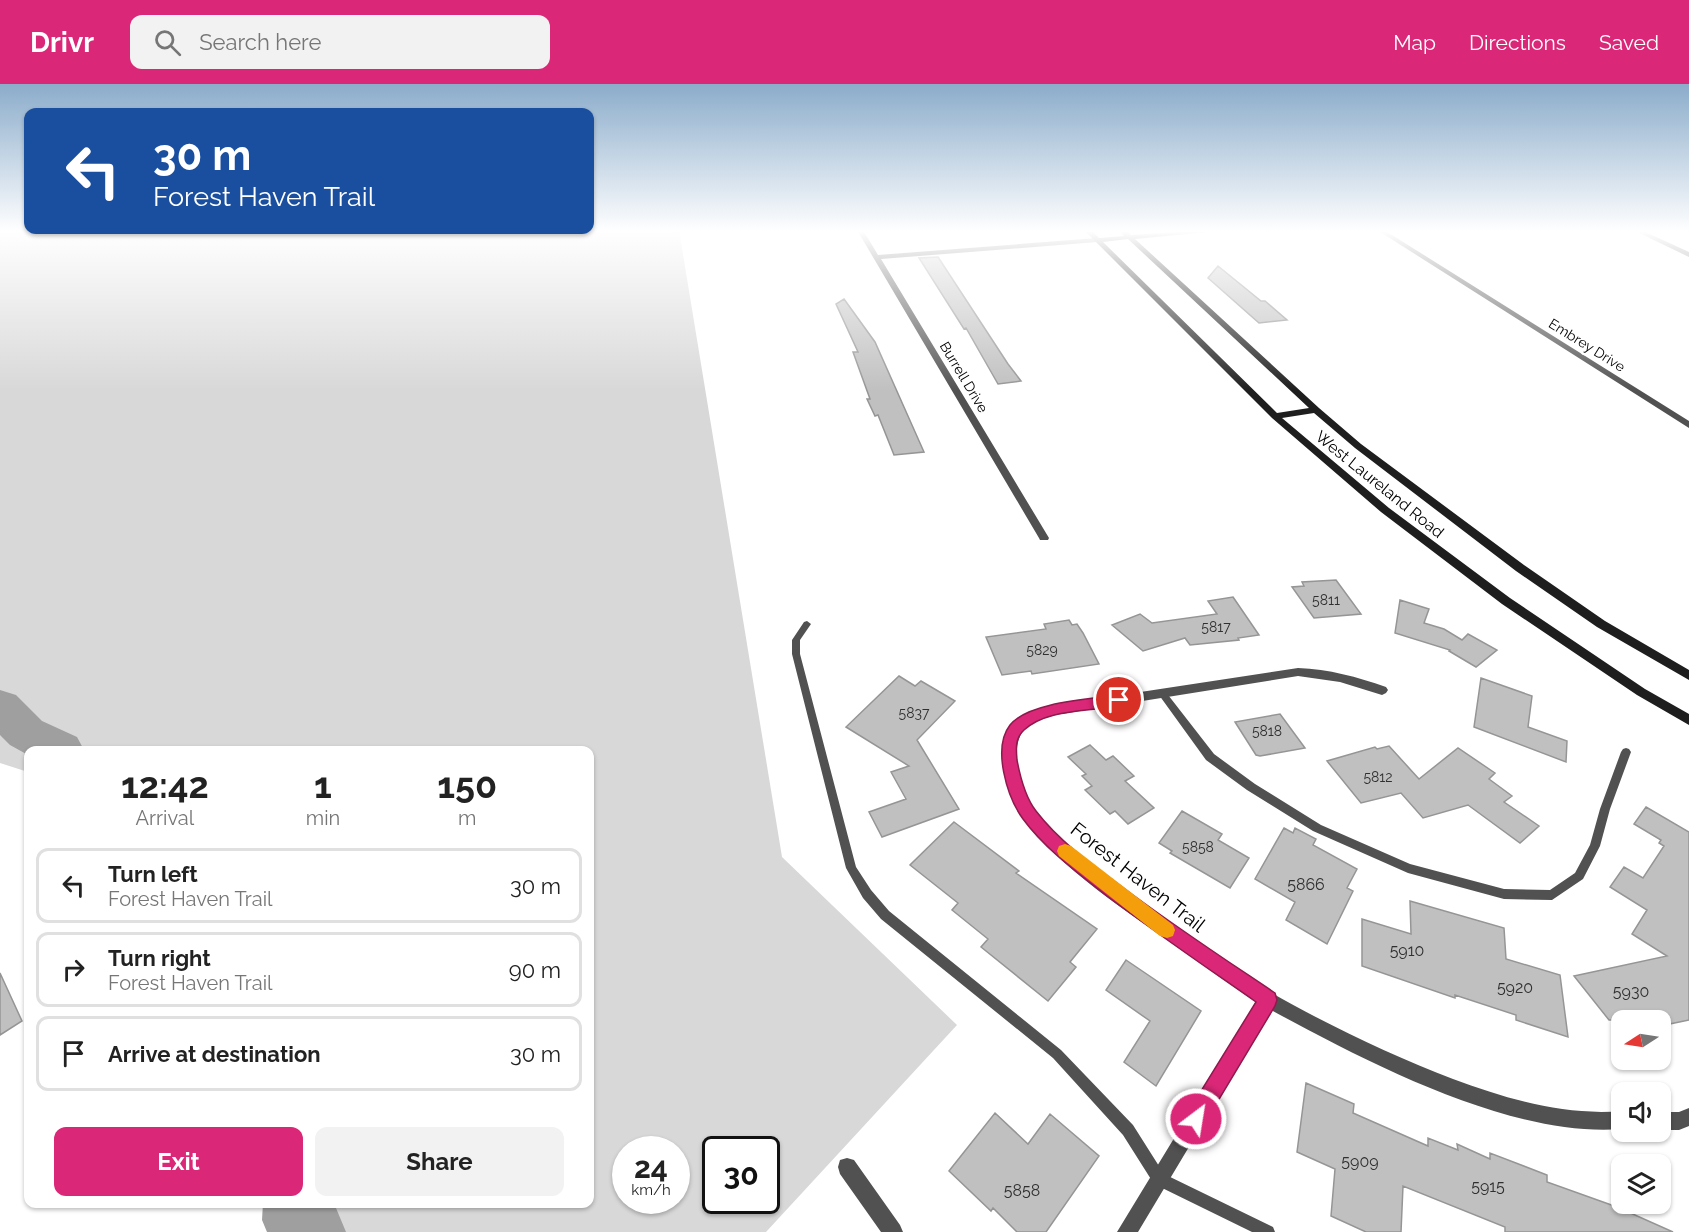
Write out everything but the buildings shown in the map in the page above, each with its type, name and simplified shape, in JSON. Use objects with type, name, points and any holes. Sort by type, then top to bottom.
[{"type":"main road","name":"West Laureland Road","points":[[1141,284],[1275,416],[1385,510],[1506,601],[1641,692],[1689,720]]},
{"type":"main road","name":"West Laureland Road","points":[[1180,284],[1358,446],[1520,568],[1601,624],[1689,676]]},
{"type":"main road","points":[[1275,416],[1316,410]]},
{"type":"street","name":"Burrell Drive","points":[[892,284],[1044,537]]},
{"type":"street","name":"Embrey Drive","points":[[1465,284],[1689,425]]},
{"type":"street","name":"Forest Haven Trail","points":[[1382,690],[1341,676],[1322,672],[1298,672],[1054,710],[1032,717],[1016,728],[1008,746],[1012,775],[1028,813],[1050,837],[1087,870],[1157,924],[1268,1000],[1413,1071],[1468,1091],[1520,1109],[1582,1121],[1611,1120]]},
{"type":"street","points":[[1127,1232],[1268,1000]]},
{"type":"street","points":[[1671,1121],[1679,1121],[1689,1117]]},
{"type":"street","points":[[847,1167],[892,1232]]},
{"type":"lane","points":[[807,624],[796,640],[796,654],[851,868],[867,894],[885,915],[1057,1054],[1128,1130],[1159,1179],[1269,1232]]},
{"type":"lane","points":[[1162,693],[1210,757],[1251,787],[1317,828],[1408,868],[1504,894],[1552,895],[1579,876],[1595,846],[1605,809],[1626,752]]},
{"type":"shaded area","points":[[0,284],[688,284],[782,857],[957,1025],[766,1232],[277,1232],[265,1208],[594,1208],[594,746],[24,746],[24,771],[0,763]]},
{"type":"waterway","points":[[0,707],[26,733],[53,746]]},
{"type":"waterway","points":[[296,1208],[295,1220],[312,1232]]},
{"type":"slow traffic","points":[[1065,851],[1167,930]]},
{"type":"route","points":[[1119,700],[1054,710],[1032,717],[1016,728],[1008,746],[1012,775],[1028,813],[1050,837],[1087,870],[1157,924],[1268,1000],[1196,1119]]}]
